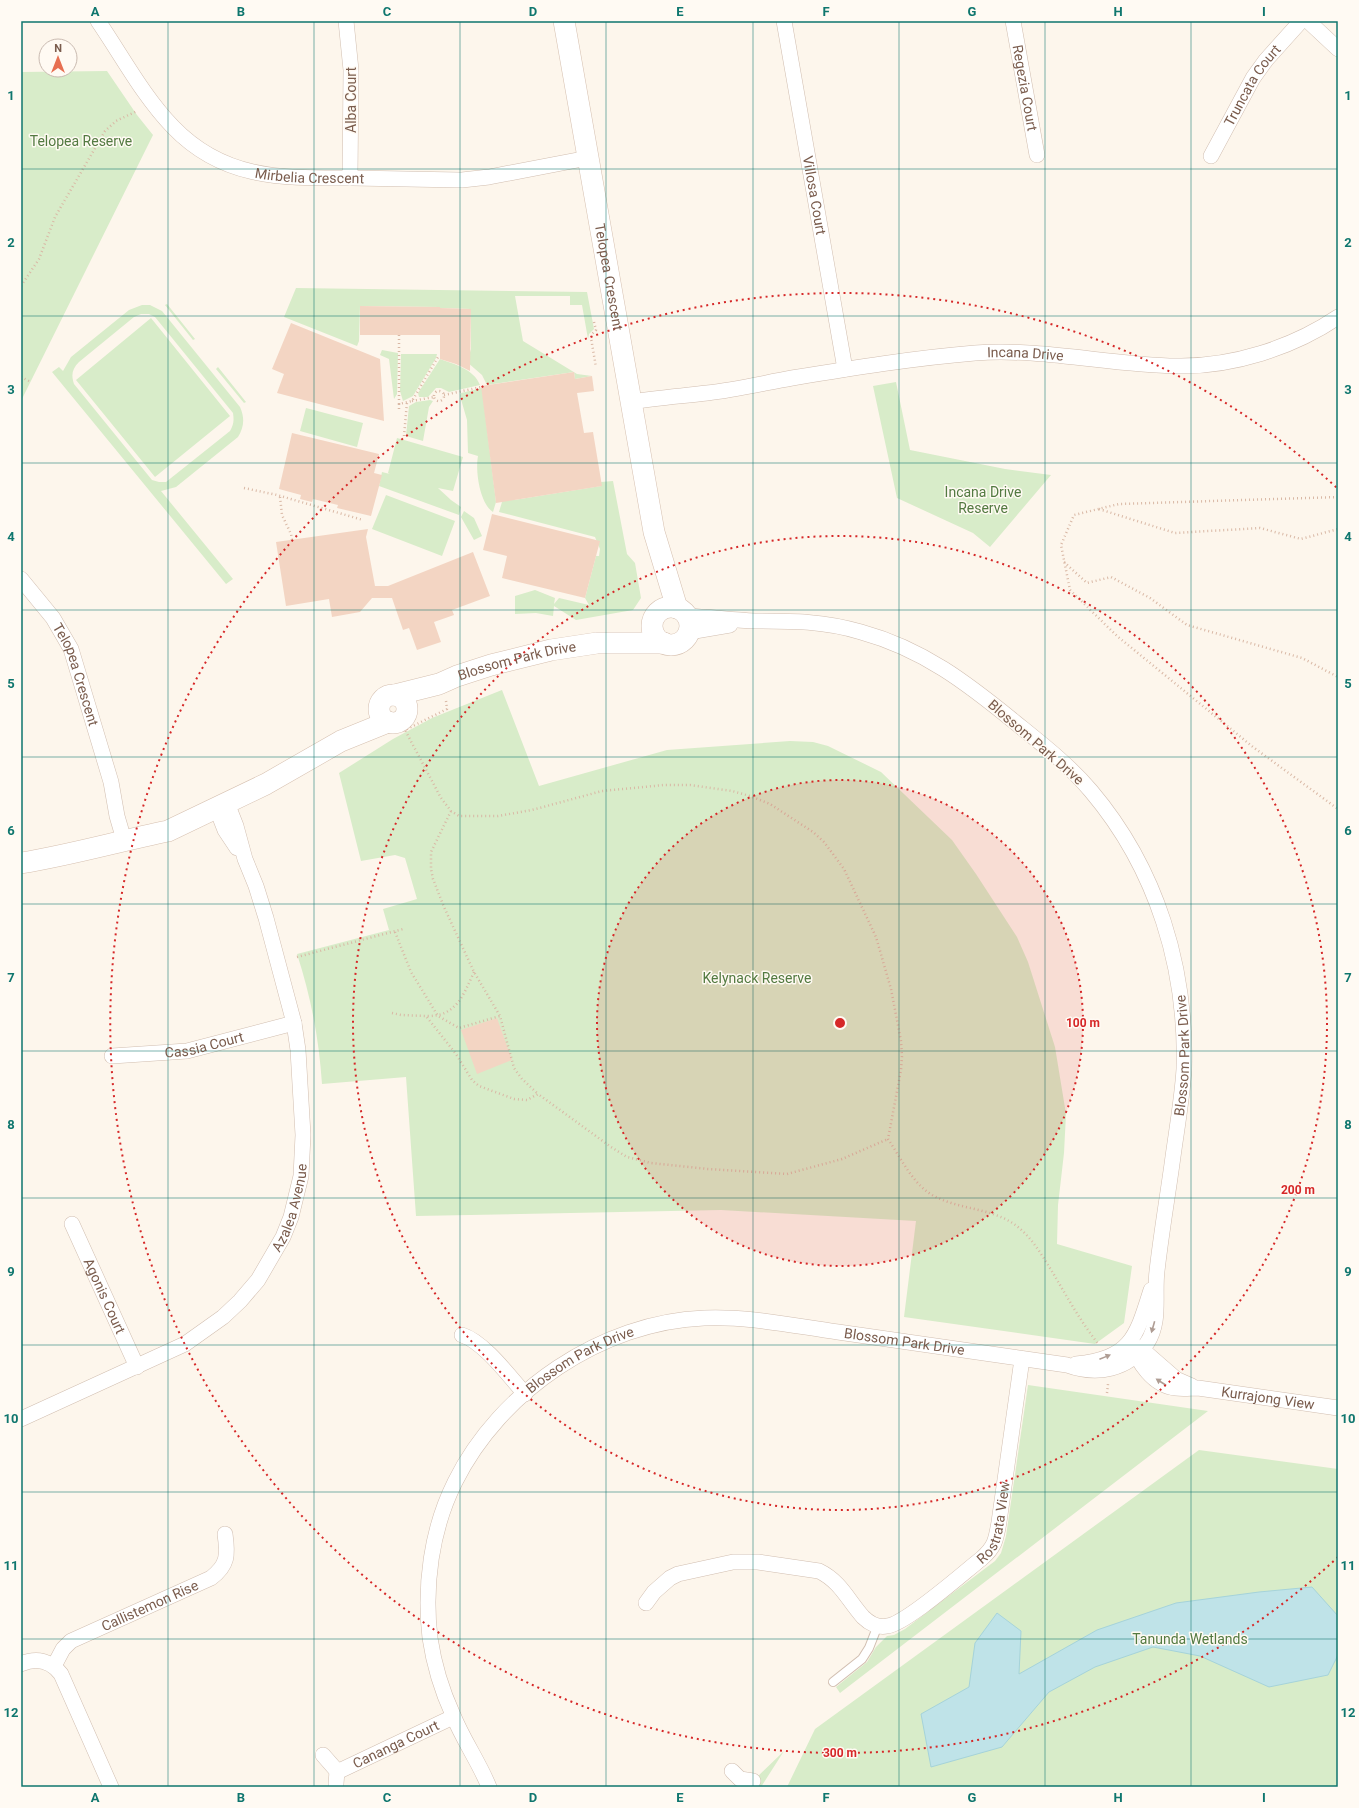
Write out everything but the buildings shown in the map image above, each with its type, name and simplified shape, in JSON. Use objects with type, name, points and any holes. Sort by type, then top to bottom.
[{"type":"street","name":"Mirbelia Crescent","points":[[98,21],[160,112],[173,127],[200,150],[235,167],[265,175],[280,177],[475,179],[588,158]]},
{"type":"street","name":"Alba Court","points":[[346,21],[351,70],[350,178]]},
{"type":"street","name":"Telopea Crescent","points":[[564,21],[654,532],[673,618],[654,635],[664,643]]},
{"type":"street","name":"Villosa Court","points":[[784,21],[845,369]]},
{"type":"street","name":"Regezia Court","points":[[1013,21],[1037,155]]},
{"type":"street","name":"Truncata Court","points":[[1211,156],[1253,78],[1266,60],[1301,21]]},
{"type":"street","points":[[1308,21],[1338,49]]},
{"type":"street","name":"Incana Drive","points":[[632,407],[665,405],[707,393],[845,369],[913,359],[994,352],[1028,353],[1158,365],[1194,365],[1234,360],[1272,349],[1325,326],[1338,317]]},
{"type":"street","name":"Telopea Crescent","points":[[21,579],[53,618],[71,649],[111,782],[117,816],[130,838]]},
{"type":"street","name":"Blossom Park Drive","points":[[597,643],[676,644],[686,637],[673,618]]},
{"type":"street","name":"Blossom Park Drive","points":[[388,722],[399,721],[406,712],[442,692],[457,676],[521,657],[597,643],[673,618],[795,620],[839,626],[883,639],[930,659],[970,686],[1054,754],[1092,792],[1122,833],[1146,875],[1165,924],[1174,954],[1182,1004],[1184,1036],[1182,1093],[1156,1274],[1138,1331],[1135,1349],[1117,1352],[1106,1364],[1092,1362],[1067,1365],[744,1319],[723,1317],[696,1318],[653,1324],[613,1337],[569,1360],[525,1394],[495,1423],[467,1461],[446,1503],[433,1549],[428,1590],[430,1640],[434,1662],[453,1716],[489,1787]]},
{"type":"street","name":"Blossom Park Drive","points":[[387,699],[442,692]]},
{"type":"street","points":[[341,741],[387,699],[399,696],[406,703],[406,712]]},
{"type":"street","points":[[387,699],[379,712],[384,720],[388,722]]},
{"type":"street","points":[[21,863],[64,855],[130,838],[163,822],[218,806],[272,781],[341,741],[388,722]]},
{"type":"street","name":"Azalea Avenue","points":[[21,1419],[185,1344],[223,1317],[258,1280],[283,1237],[298,1194],[303,1156],[303,1135],[299,1070],[294,1023],[256,886],[245,859],[225,830],[218,806]]},
{"type":"street","name":"Cassia Court","points":[[112,1056],[187,1051],[294,1023]]},
{"type":"street","name":"Agonis Court","points":[[72,1224],[137,1367]]},
{"type":"street","points":[[462,1335],[471,1338],[480,1345],[525,1394]]},
{"type":"street","name":"Kurrajong View","points":[[1135,1349],[1149,1374],[1167,1386],[1176,1388],[1198,1388],[1338,1408]]},
{"type":"street","name":"Rostrata View","points":[[878,1626],[887,1626],[903,1620],[981,1559],[992,1548],[996,1538],[999,1522],[1022,1359]]},
{"type":"street","name":"Callistemon Rise","points":[[54,1666],[63,1650],[71,1641],[210,1578],[217,1573],[222,1568],[227,1556],[225,1534]]},
{"type":"street","points":[[646,1603],[661,1584],[678,1574],[733,1562],[758,1562],[824,1573],[837,1583],[866,1620],[878,1626]]},
{"type":"street","points":[[21,1664],[34,1660],[43,1661],[54,1666],[61,1674],[111,1787]]},
{"type":"street","name":"Cananga Court","points":[[324,1755],[332,1763],[337,1778],[453,1716]]},
{"type":"lane","points":[[832,1682],[862,1659],[878,1626]]},
{"type":"path","points":[[21,286],[39,259],[55,217],[105,131],[116,121],[137,111]]},
{"type":"path","points":[[594,322],[596,330],[592,334],[591,338],[596,367]]},
{"type":"path","points":[[399,335],[399,410]]},
{"type":"path","points":[[412,401],[438,357]]},
{"type":"path","points":[[21,377],[29,381]]},
{"type":"path","points":[[399,404],[434,397],[436,400],[440,401],[444,398],[444,395],[481,386]]},
{"type":"path","points":[[434,397],[434,393],[437,391],[442,392],[444,395]]},
{"type":"path","points":[[404,436],[407,402]]},
{"type":"path","points":[[244,488],[363,520]]},
{"type":"path","points":[[280,497],[282,515],[291,534],[292,540]]},
{"type":"path","points":[[1338,497],[1119,504],[1074,515],[1061,545],[1070,590],[1117,636],[1253,747],[1338,809]]},
{"type":"path","points":[[1099,509],[1175,533],[1260,528],[1301,539],[1338,530]]},
{"type":"path","points":[[1064,562],[1087,583],[1111,577],[1150,598],[1187,625],[1302,658],[1338,677]]},
{"type":"path","points":[[442,692],[447,709],[405,730],[451,811],[459,816],[498,816],[532,810],[602,791],[664,785],[690,785],[732,791],[770,804],[813,832],[824,842],[844,869],[876,937],[890,989],[901,1041],[902,1056],[901,1070],[888,1139],[916,1180],[931,1194],[946,1201],[997,1215],[1019,1228],[1045,1261],[1085,1326],[1098,1344],[1106,1364],[1109,1377],[1107,1393]]},
{"type":"path","points":[[451,811],[431,852],[431,869],[444,907],[474,972],[500,1016],[514,1068],[522,1079],[538,1094],[627,1157],[651,1163],[708,1169],[787,1174],[842,1159],[888,1139]]},
{"type":"path","points":[[297,957],[402,929]]},
{"type":"path","points":[[395,932],[411,972],[438,1016],[459,1028],[500,1016]]},
{"type":"path","points":[[392,1013],[438,1016],[448,1013],[455,1007],[474,972]]},
{"type":"path","points":[[426,1016],[456,1054],[472,1080],[479,1086],[514,1099],[527,1100],[538,1094]]},
{"type":"green space","name":"Telopea Reserve","points":[[78,71],[107,71],[137,115],[153,135],[21,401],[21,72],[38,72],[38,78],[78,78]]},
{"type":"green space","points":[[296,288],[587,292],[594,329],[589,334],[588,339],[582,305],[570,305],[570,296],[515,296],[523,341],[574,372],[487,385],[482,375],[467,362],[471,349],[471,309],[360,306],[359,341],[357,346],[284,317]]},
{"type":"green space","points":[[167,304],[195,339],[193,340],[165,305]]},
{"type":"green space","points":[[142,305],[150,305],[162,311],[242,411],[242,430],[238,437],[176,487],[161,491],[233,579],[226,584],[52,372],[59,367],[63,371],[71,357],[129,310]],"holes":[[[141,314],[149,314],[155,317],[233,413],[234,420],[230,431],[166,482],[152,480],[74,384],[73,378],[73,372],[79,362],[134,317]]]},
{"type":"green space","points":[[151,318],[230,416],[155,477],[76,380]]},
{"type":"green space","points":[[382,350],[398,353],[397,394],[394,399],[389,359],[380,355]]},
{"type":"green space","points":[[401,354],[437,354],[413,396],[403,401],[400,391]]},
{"type":"green space","points":[[440,359],[468,371],[477,379],[480,385],[449,392],[441,388],[436,388],[428,397],[419,397],[418,393]]},
{"type":"green space","points":[[218,367],[246,402],[244,403],[216,369]]},
{"type":"green space","points":[[574,372],[577,374],[592,376],[575,379]]},
{"type":"green space","name":"Incana Drive Reserve","points":[[896,382],[910,450],[1005,469],[1051,475],[990,547],[973,533],[897,498],[873,386]]},
{"type":"green space","points":[[482,388],[496,502],[493,512],[488,508],[482,495],[477,470],[478,456],[468,453],[467,420],[460,396],[461,393]]},
{"type":"green space","points":[[433,401],[429,407],[423,441],[406,436],[409,406],[416,402]]},
{"type":"green space","points":[[306,408],[363,423],[357,447],[300,431]]},
{"type":"green space","points":[[397,438],[463,457],[453,491],[438,488],[461,507],[459,515],[379,486],[382,472],[390,474],[388,473]]},
{"type":"green space","points":[[499,479],[514,500],[601,486],[601,482],[613,481],[627,554],[635,563],[641,598],[633,610],[576,620],[554,606],[553,616],[536,613],[515,614],[515,596],[535,590],[555,598],[554,604],[559,598],[589,605],[585,598],[596,556],[599,556],[600,549],[595,537],[499,512],[502,502]]},
{"type":"green space","points":[[386,495],[455,521],[442,556],[372,529]]},
{"type":"green space","points":[[464,511],[474,518],[482,536],[474,540],[461,517]]},
{"type":"green space","name":"Kelynack Reserve","points":[[502,690],[539,786],[667,750],[790,741],[813,742],[828,746],[881,772],[952,840],[1017,937],[1028,962],[1055,1047],[1066,1114],[1064,1153],[1058,1205],[1057,1244],[1132,1266],[1124,1323],[1095,1344],[904,1317],[916,1221],[721,1210],[416,1216],[406,1077],[322,1084],[314,1018],[297,954],[389,930],[383,909],[417,899],[405,858],[395,855],[361,861],[339,773],[393,739],[432,718]]},
{"type":"green space","points":[[1028,1385],[1208,1411],[840,1693],[836,1687],[867,1662],[876,1647],[887,1636],[894,1635],[905,1629],[995,1561],[1001,1553],[1006,1536]]},
{"type":"green space","name":"Tanunda Wetlands","points":[[1199,1450],[1338,1469],[1338,1787],[787,1787],[815,1729]]},
{"type":"green space","points":[[784,1751],[761,1787],[754,1787],[756,1778]]},
{"type":"water","points":[[1312,1587],[1338,1616],[1338,1655],[1328,1675],[1269,1687],[1200,1656],[1153,1647],[1095,1667],[1049,1692],[1002,1747],[931,1767],[921,1714],[969,1687],[975,1643],[997,1613],[1021,1631],[1019,1674],[1097,1630],[1176,1603],[1259,1592]]}]
